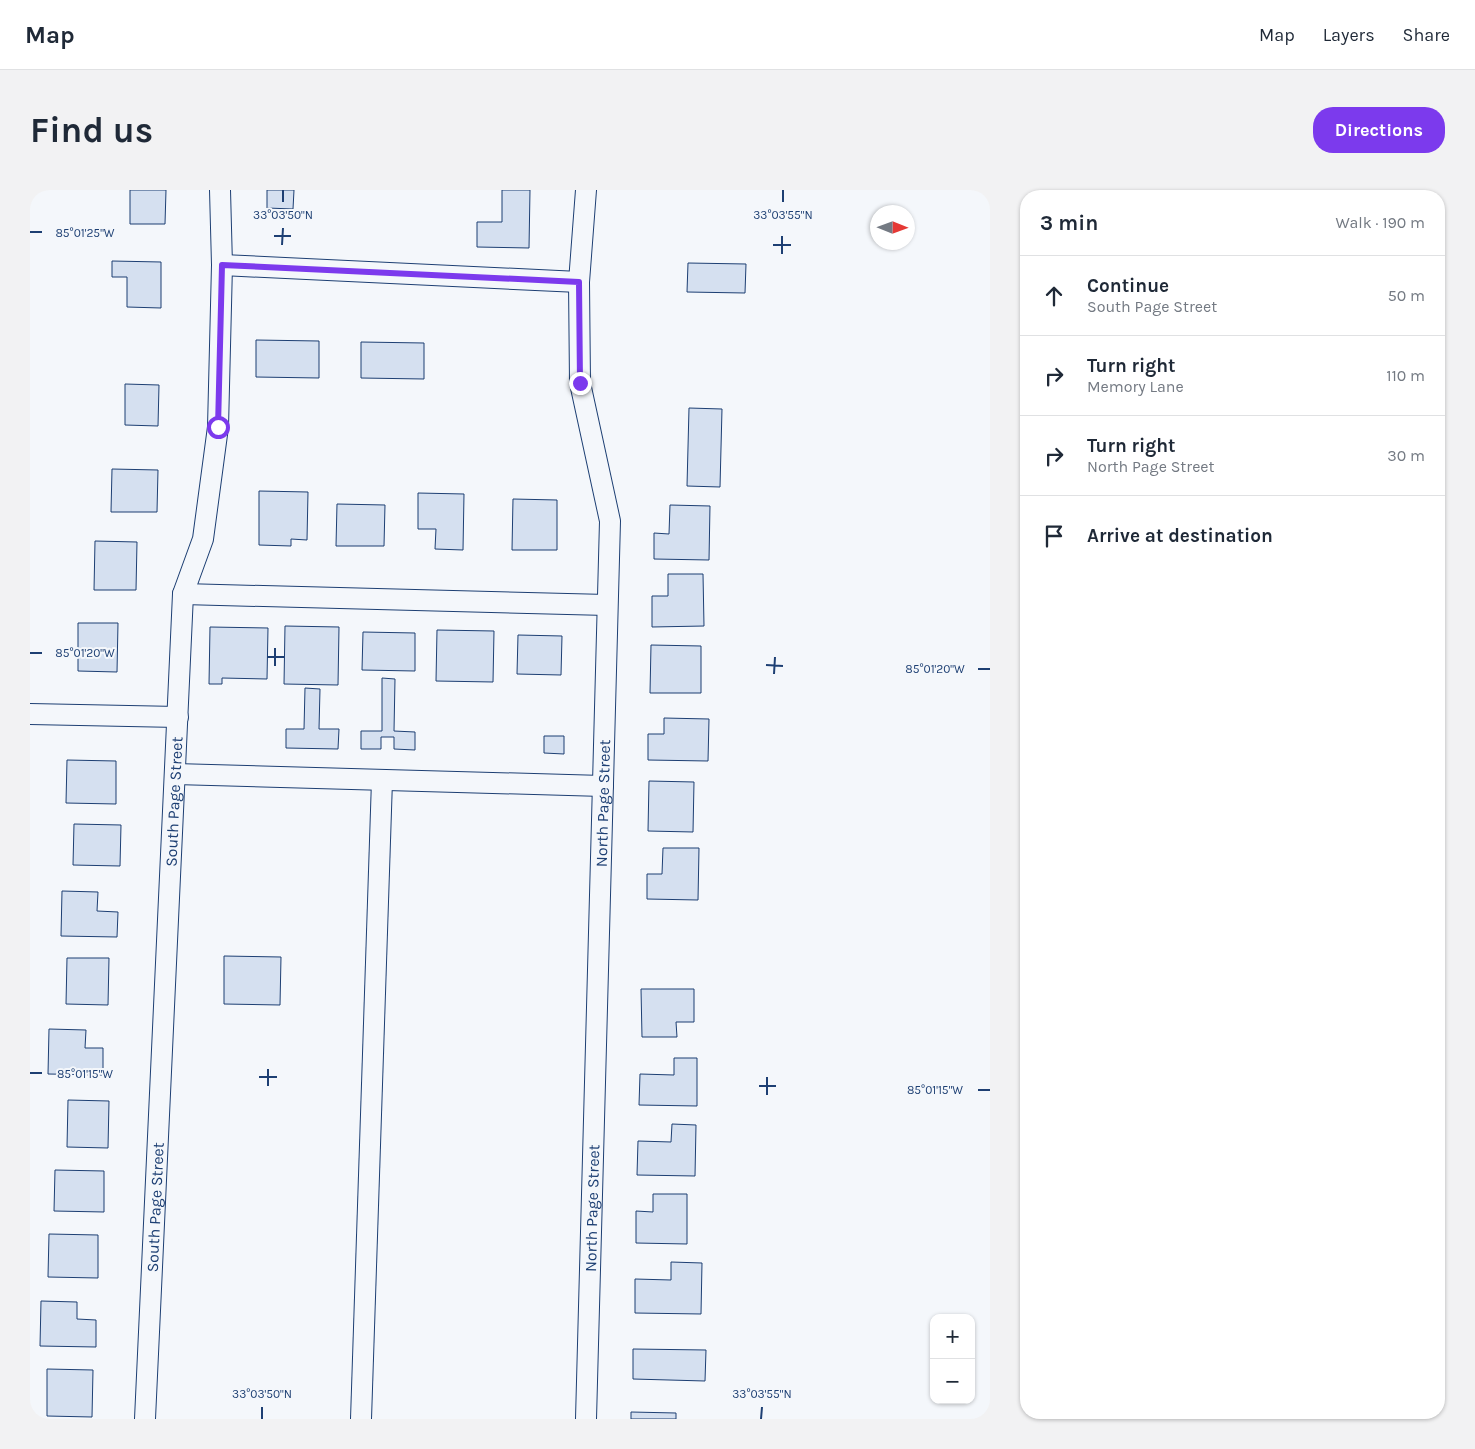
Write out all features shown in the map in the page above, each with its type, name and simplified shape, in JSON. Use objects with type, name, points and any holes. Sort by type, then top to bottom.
[{"type":"street","name":"South Page Street","points":[[145,1419],[183,594],[202,539],[218,427],[222,265],[220,190]]},
{"type":"street","name":"North Page Street","points":[[586,190],[579,282],[580,383],[610,521],[586,1419]]},
{"type":"street","points":[[222,265],[579,282]]},
{"type":"street","points":[[183,594],[608,605]]},
{"type":"street","points":[[30,714],[178,717]]},
{"type":"street","points":[[175,774],[603,786]]},
{"type":"street","points":[[361,1419],[382,780]]},
{"type":"building","points":[[130,190],[166,190],[165,224],[130,224]]},
{"type":"building","points":[[267,190],[294,190],[293,209],[267,208]]},
{"type":"building","points":[[502,190],[530,190],[529,248],[477,247],[477,222],[502,222]]},
{"type":"building","points":[[112,261],[161,262],[161,308],[127,307],[127,277],[112,277]]},
{"type":"building","points":[[688,263],[746,264],[745,293],[687,292]]},
{"type":"building","points":[[256,340],[319,341],[319,378],[256,377]]},
{"type":"building","points":[[361,342],[424,343],[424,379],[361,378]]},
{"type":"building","points":[[125,384],[159,385],[158,426],[125,425]]},
{"type":"building","points":[[689,408],[722,409],[720,487],[687,486]]},
{"type":"building","points":[[112,469],[158,470],[157,512],[111,512]]},
{"type":"building","points":[[259,491],[308,492],[307,540],[291,539],[291,546],[259,545]]},
{"type":"building","points":[[418,493],[464,494],[463,550],[435,549],[436,529],[418,529]]},
{"type":"building","points":[[513,499],[557,500],[557,550],[512,550]]},
{"type":"building","points":[[337,504],[385,505],[384,546],[336,546]]},
{"type":"building","points":[[670,505],[710,506],[709,560],[654,559],[654,533],[669,534]]},
{"type":"building","points":[[95,541],[137,542],[136,590],[94,590]]},
{"type":"building","points":[[668,574],[703,574],[704,626],[652,627],[652,596],[668,596]]},
{"type":"building","points":[[78,623],[118,623],[117,672],[78,671]]},
{"type":"building","points":[[285,626],[339,627],[338,685],[284,684]]},
{"type":"building","points":[[210,627],[268,628],[267,679],[222,678],[222,684],[209,684]]},
{"type":"building","points":[[437,630],[494,631],[493,682],[436,681]]},
{"type":"building","points":[[363,632],[415,633],[415,671],[362,670]]},
{"type":"building","points":[[518,635],[562,636],[561,675],[517,674]]},
{"type":"building","points":[[651,645],[701,646],[701,693],[650,693]]},
{"type":"building","points":[[382,678],[395,679],[394,731],[415,732],[415,750],[394,749],[394,737],[381,737],[381,749],[361,749],[361,731],[382,731]]},
{"type":"building","points":[[305,688],[320,689],[319,729],[339,729],[338,749],[286,748],[286,729],[304,729]]},
{"type":"building","points":[[664,718],[709,719],[708,761],[648,760],[648,734],[664,734]]},
{"type":"building","points":[[544,736],[564,736],[564,754],[544,753]]},
{"type":"building","points":[[67,760],[116,761],[116,804],[66,803]]},
{"type":"building","points":[[649,781],[694,782],[693,832],[648,831]]},
{"type":"building","points":[[74,824],[121,825],[120,866],[73,865]]},
{"type":"building","points":[[663,848],[699,848],[698,900],[647,899],[647,874],[662,874]]},
{"type":"building","points":[[62,891],[98,892],[97,911],[118,912],[117,937],[61,936]]},
{"type":"building","points":[[224,956],[281,957],[280,1005],[224,1004]]},
{"type":"building","points":[[67,958],[109,958],[108,1005],[66,1004]]},
{"type":"building","points":[[641,989],[694,989],[694,1022],[676,1022],[677,1037],[642,1037]]},
{"type":"building","points":[[49,1029],[86,1030],[85,1048],[103,1048],[103,1075],[48,1074]]},
{"type":"building","points":[[674,1058],[697,1058],[697,1106],[639,1105],[640,1074],[674,1075]]},
{"type":"building","points":[[68,1100],[109,1101],[108,1148],[67,1147]]},
{"type":"building","points":[[672,1124],[696,1125],[695,1176],[637,1175],[638,1141],[671,1142]]},
{"type":"building","points":[[55,1170],[104,1171],[104,1212],[54,1211]]},
{"type":"building","points":[[653,1194],[687,1194],[687,1244],[636,1243],[636,1211],[653,1212]]},
{"type":"building","points":[[49,1234],[98,1235],[98,1278],[48,1277]]},
{"type":"building","points":[[671,1262],[702,1263],[701,1314],[635,1313],[635,1279],[671,1280]]},
{"type":"building","points":[[41,1301],[77,1302],[77,1319],[96,1320],[96,1347],[40,1346]]},
{"type":"building","points":[[633,1349],[706,1350],[705,1381],[633,1379]]},
{"type":"building","points":[[47,1369],[93,1370],[92,1417],[47,1416]]},
{"type":"building","points":[[631,1412],[676,1413],[676,1419],[631,1419]]},
{"type":"route","points":[[218,427],[222,265],[579,282],[580,383]]}]
